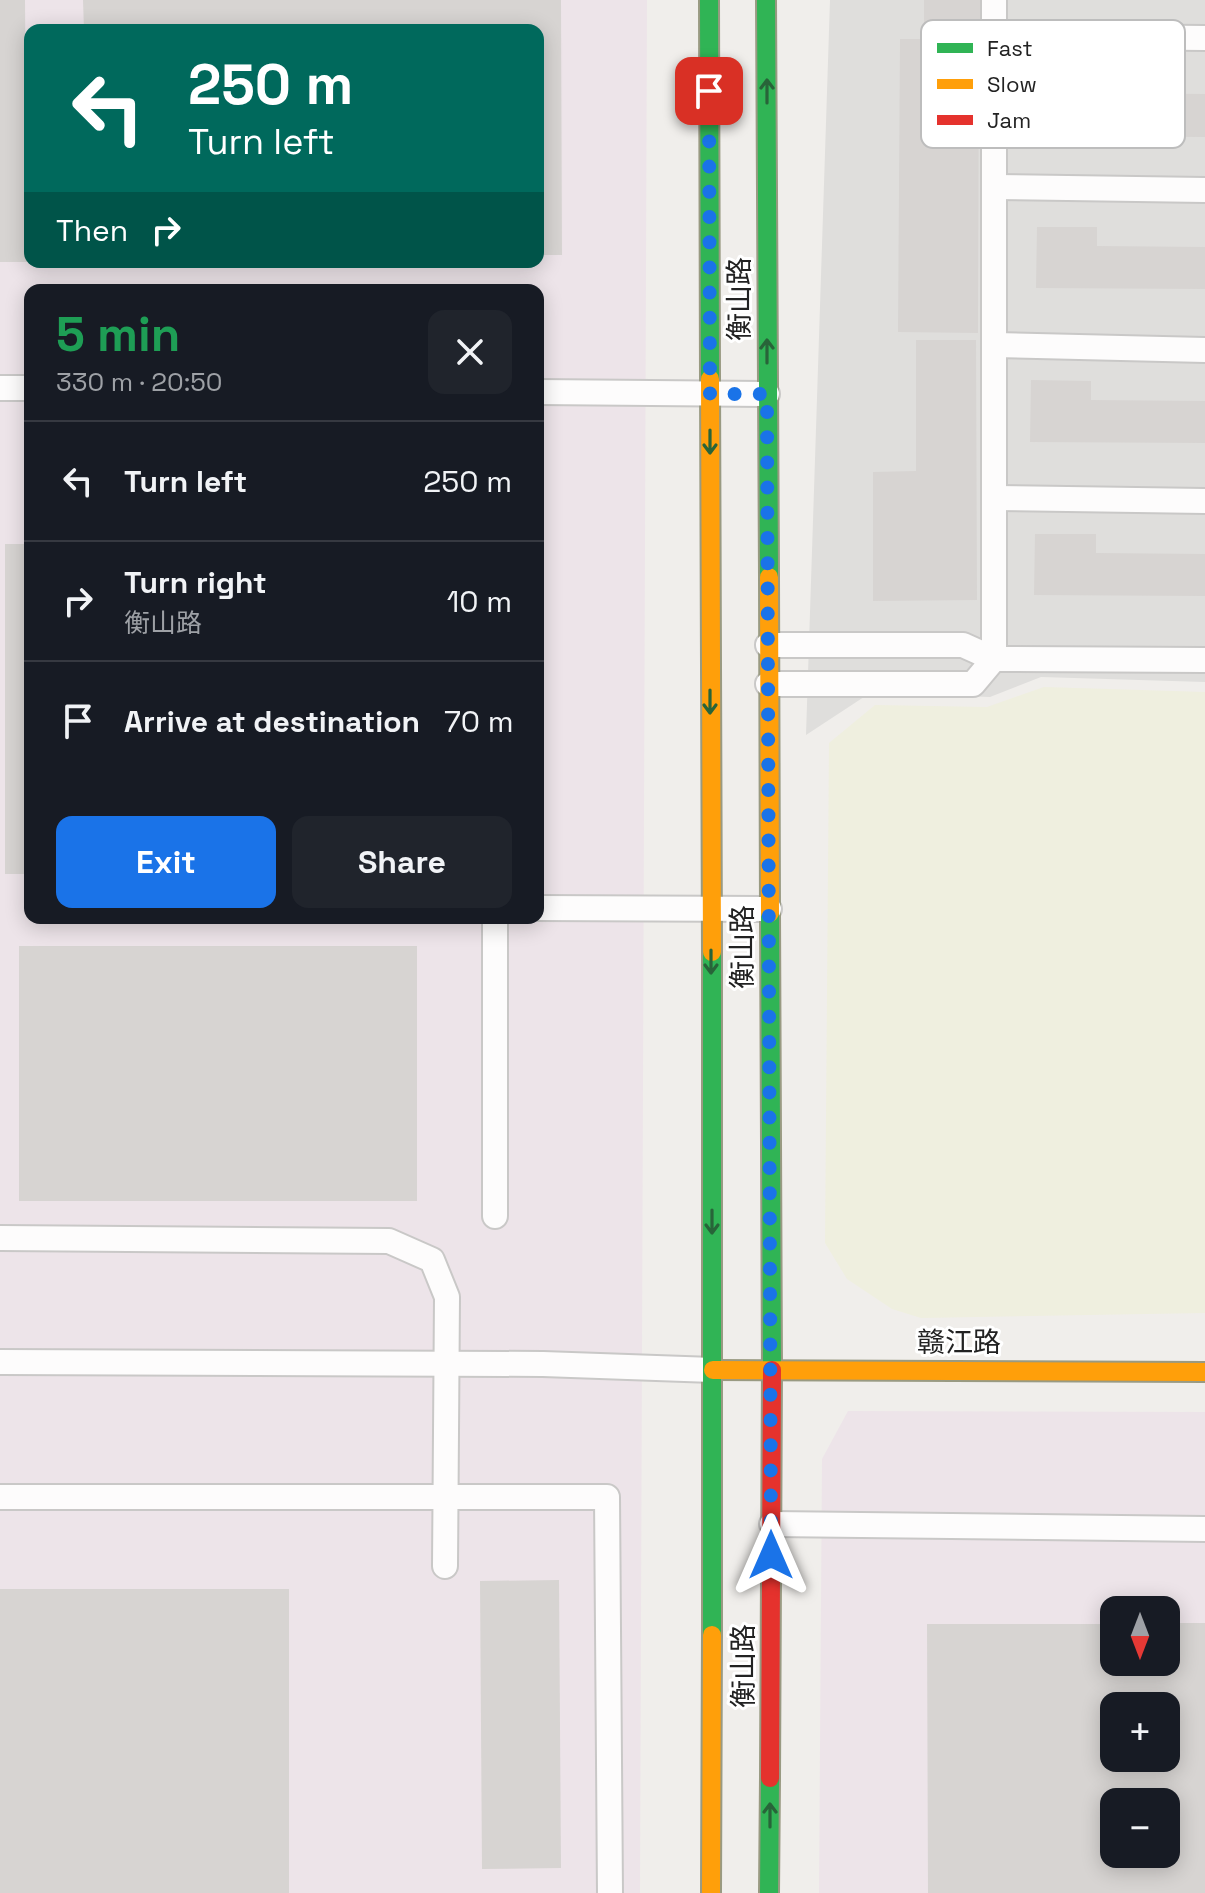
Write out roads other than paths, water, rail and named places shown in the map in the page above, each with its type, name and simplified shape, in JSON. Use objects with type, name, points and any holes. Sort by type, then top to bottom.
[{"type":"street","name":"衡山路","points":[[709,0],[713,1370],[711,1893]]},
{"type":"street","name":"衡山路","points":[[766,0],[772,1370],[769,1893]]},
{"type":"street","points":[[1185,38],[1205,38]]},
{"type":"street","points":[[768,684],[973,684],[994,659],[994,148]]},
{"type":"street","points":[[994,187],[1205,190]]},
{"type":"street","points":[[994,345],[1205,350]]},
{"type":"street","points":[[0,388],[24,388]]},
{"type":"street","points":[[544,392],[767,394]]},
{"type":"street","points":[[994,498],[1205,501]]},
{"type":"street","points":[[768,645],[963,645],[994,659],[1205,660]]},
{"type":"street","points":[[544,908],[769,909]]},
{"type":"street","points":[[495,924],[495,1216]]},
{"type":"street","points":[[0,1238],[389,1241],[432,1260],[447,1297],[445,1566]]},
{"type":"street","points":[[0,1362],[446,1363],[713,1370]]},
{"type":"street","name":"赣江路","points":[[713,1370],[1205,1372]]},
{"type":"street","points":[[0,1497],[607,1497],[610,1893]]},
{"type":"street","points":[[772,1524],[1205,1529]]}]
